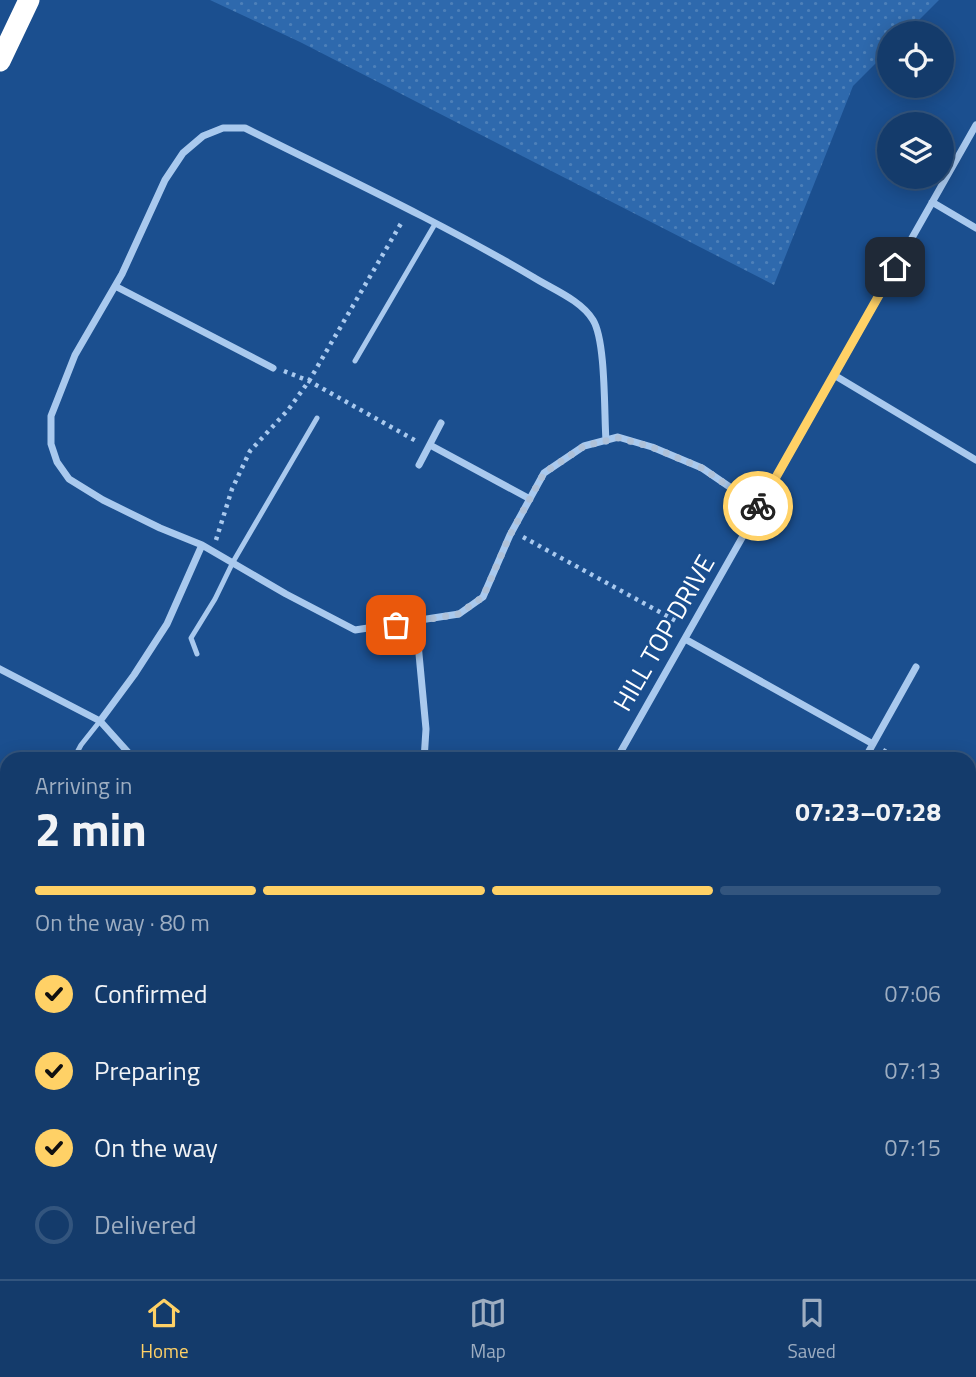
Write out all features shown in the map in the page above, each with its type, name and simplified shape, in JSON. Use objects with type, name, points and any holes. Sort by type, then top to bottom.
[{"type":"highway","points":[[0,61],[29,0]]},
{"type":"street","name":"HILL TOP DRIVE","points":[[621,752],[976,125]]},
{"type":"street","points":[[606,441],[598,332],[593,319],[578,304],[489,251],[245,128],[223,128],[203,136],[183,153],[165,180],[115,286],[75,355],[51,416],[51,444],[57,463],[69,480],[160,528],[202,545],[355,630],[458,614],[483,597],[512,531],[544,473],[584,446],[606,441],[618,438],[652,447],[702,468],[759,507]]},
{"type":"street","points":[[932,202],[976,228]]},
{"type":"street","points":[[115,286],[274,368]]},
{"type":"street","points":[[834,374],[976,460]]},
{"type":"street","points":[[419,465],[442,423]]},
{"type":"street","points":[[429,446],[530,499]]},
{"type":"street","points":[[100,721],[167,624],[202,545]]},
{"type":"street","points":[[416,622],[426,729],[425,752]]},
{"type":"street","points":[[685,639],[873,744]]},
{"type":"street","points":[[868,752],[916,667]]},
{"type":"street","points":[[0,668],[100,721],[128,752]]},
{"type":"lane","points":[[355,361],[435,224]]},
{"type":"lane","points":[[197,654],[191,638],[317,418]]},
{"type":"lane","points":[[77,752],[100,721]]},
{"type":"path","points":[[213,551],[232,489],[250,451],[288,410],[309,381],[409,211]]},
{"type":"path","points":[[274,368],[309,381],[429,446]]},
{"type":"path","points":[[512,531],[691,629]]},
{"type":"shaded area","points":[[210,0],[939,0],[918,21],[877,21],[877,62],[853,86],[774,285],[300,42]]},
{"type":"way so far","points":[[396,625],[458,614],[483,597],[510,535],[544,473],[584,446],[618,438],[652,447],[702,468],[758,506]]},
{"type":"route","points":[[758,506],[895,267]]}]
